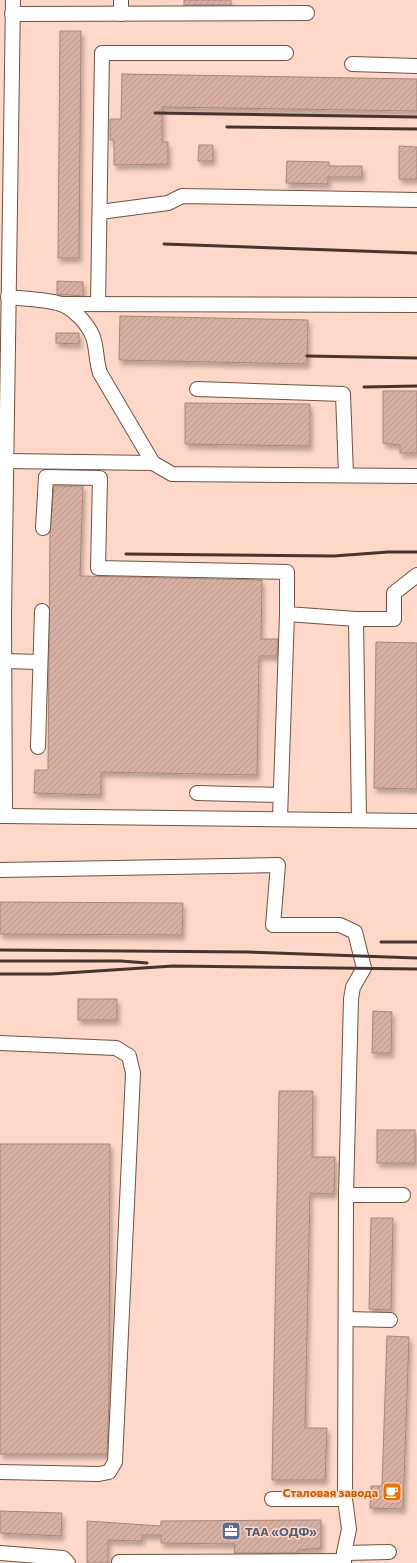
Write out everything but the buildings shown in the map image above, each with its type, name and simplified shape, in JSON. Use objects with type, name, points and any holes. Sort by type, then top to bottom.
[{"type":"lane","points":[[13,0],[2,816],[280,818],[417,821]]},
{"type":"lane","points":[[12,14],[121,7],[307,13]]},
{"type":"lane","points":[[98,304],[102,53],[286,53]]},
{"type":"lane","points":[[352,64],[417,66]]},
{"type":"lane","points":[[100,212],[168,203],[182,196],[417,200]]},
{"type":"lane","points":[[8,297],[61,304],[417,305]]},
{"type":"lane","points":[[61,304],[70,309],[86,324],[93,337],[96,361],[100,374],[153,463],[172,474],[417,476]]},
{"type":"lane","points":[[197,389],[343,394],[346,475]]},
{"type":"lane","points":[[6,461],[153,463]]},
{"type":"lane","points":[[43,528],[46,477],[100,478],[98,568],[287,572],[280,818]]},
{"type":"lane","points":[[287,614],[356,619],[394,619],[394,593],[417,575]]},
{"type":"lane","points":[[38,747],[42,611]]},
{"type":"lane","points":[[356,619],[359,820]]},
{"type":"lane","points":[[4,661],[40,662]]},
{"type":"lane","points":[[197,793],[280,795]]},
{"type":"lane","points":[[0,870],[278,865],[273,925],[340,925],[354,932],[364,968],[354,987],[351,999],[346,1195],[344,1499],[349,1529],[344,1559]]},
{"type":"lane","points":[[0,1043],[116,1048],[129,1056],[133,1073],[115,1462],[109,1472],[99,1474],[0,1472]]},
{"type":"lane","points":[[346,1195],[403,1195]]},
{"type":"lane","points":[[346,1319],[390,1320]]},
{"type":"lane","points":[[272,1499],[344,1499]]},
{"type":"lane","points":[[119,1562],[344,1559],[389,1552]]},
{"type":"lane","points":[[0,1553],[63,1558],[68,1563]]},
{"type":"railway","points":[[155,113],[417,117]]},
{"type":"railway","points":[[227,127],[417,129]]},
{"type":"railway","points":[[164,244],[417,253]]},
{"type":"railway","points":[[307,356],[417,358]]},
{"type":"railway","points":[[364,387],[417,386]]},
{"type":"railway","points":[[126,554],[334,556],[388,552],[417,552]]},
{"type":"railway","points":[[381,942],[417,942]]},
{"type":"railway","points":[[0,950],[248,952],[417,958]]},
{"type":"railway","points":[[0,961],[121,961],[147,963]]},
{"type":"railway","points":[[0,974],[51,974],[173,966],[417,969]]},
{"type":"place","name":"Сталовая завода","points":[[392,1492]]},
{"type":"place","name":"ТАА «ОДФ»","points":[[231,1531]]}]
